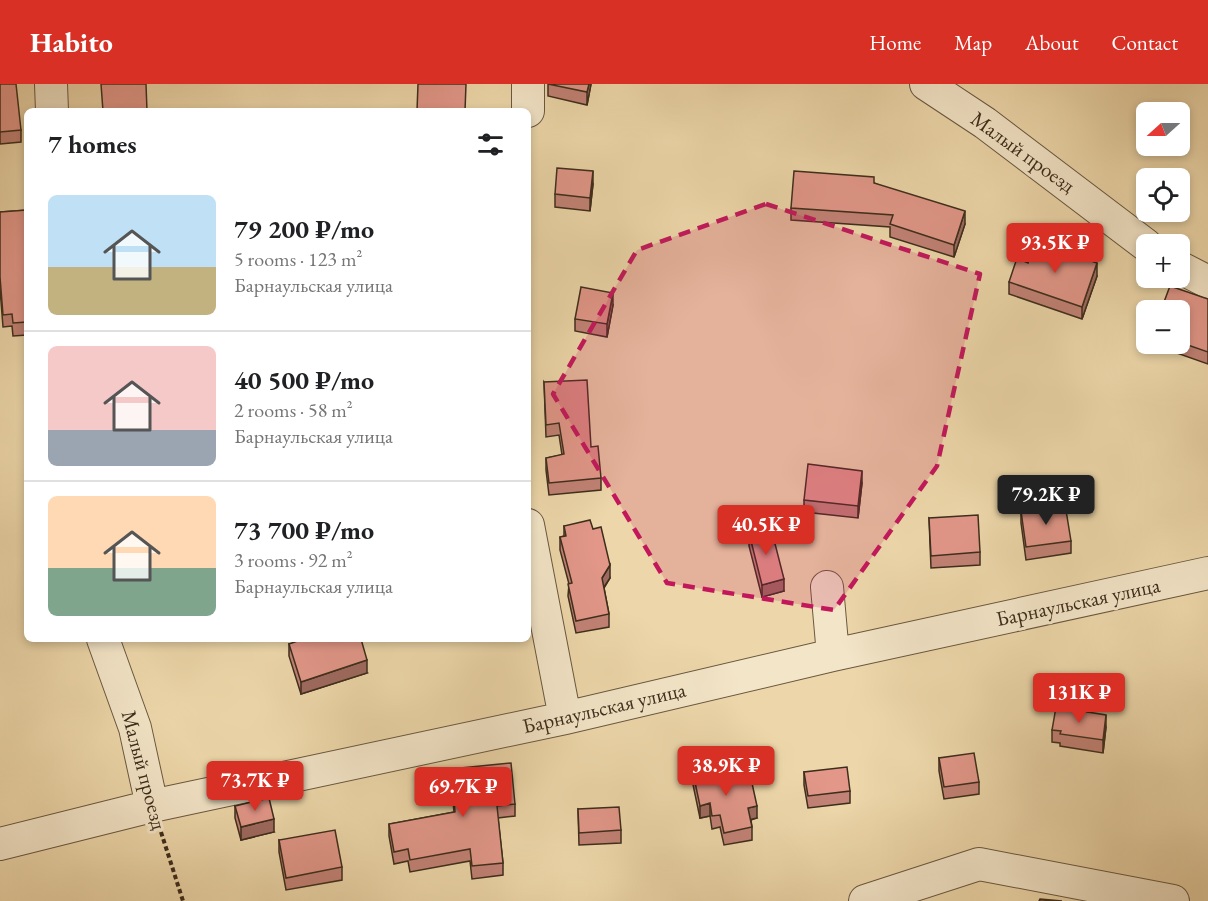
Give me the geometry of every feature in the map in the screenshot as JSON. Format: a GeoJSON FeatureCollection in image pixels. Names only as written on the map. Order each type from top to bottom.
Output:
{"type":"FeatureCollection","features":[{"type":"Feature","properties":{"kind":"street"},"geometry":{"type":"LineString","coordinates":[[51,84],[52,108]]}},
{"type":"Feature","properties":{"kind":"street"},"geometry":{"type":"LineString","coordinates":[[528,84],[528,108]]}},
{"type":"Feature","properties":{"kind":"street","name":"Малый проезд"},"geometry":{"type":"LineString","coordinates":[[926,84],[985,123],[1136,237]]}},
{"type":"Feature","properties":{"kind":"street"},"geometry":{"type":"LineString","coordinates":[[1190,273],[1208,282]]}},
{"type":"Feature","properties":{"kind":"street"},"geometry":{"type":"LineString","coordinates":[[531,541],[565,718]]}},
{"type":"Feature","properties":{"kind":"street","name":"Барнаульская улица"},"geometry":{"type":"LineString","coordinates":[[0,844],[152,806],[565,718],[833,655],[1208,573]]}},
{"type":"Feature","properties":{"kind":"street"},"geometry":{"type":"LineString","coordinates":[[827,586],[833,655]]}},
{"type":"Feature","properties":{"kind":"street","name":"Малый проезд"},"geometry":{"type":"LineString","coordinates":[[104,642],[135,728],[152,806]]}},
{"type":"Feature","properties":{"kind":"street"},"geometry":{"type":"LineString","coordinates":[[865,901],[979,864],[1173,901]]}},
{"type":"Feature","properties":{"kind":"path","name":"Малый проезд"},"geometry":{"type":"LineString","coordinates":[[152,806],[183,901]]}},
{"type":"Feature","properties":{"kind":"highlighted area"},"geometry":{"type":"Polygon","coordinates":[[[766,204],[980,274],[937,466],[834,610],[667,583],[553,394],[637,250],[766,204]]]}},
{"type":"Feature","properties":{"kind":"building"},"geometry":{"type":"Polygon","coordinates":[[[0,84],[16,84],[21,130],[0,132],[0,84]]]}},
{"type":"Feature","properties":{"kind":"building"},"geometry":{"type":"Polygon","coordinates":[[[101,84],[146,84],[147,108],[103,108],[101,84]]]}},
{"type":"Feature","properties":{"kind":"building"},"geometry":{"type":"Polygon","coordinates":[[[418,84],[466,84],[465,108],[417,108],[418,84]]]}},
{"type":"Feature","properties":{"kind":"building"},"geometry":{"type":"Polygon","coordinates":[[[548,84],[589,84],[587,92],[548,84]]]}},
{"type":"Feature","properties":{"kind":"building"},"geometry":{"type":"Polygon","coordinates":[[[557,168],[593,171],[590,198],[555,194],[557,168]]]}},
{"type":"Feature","properties":{"kind":"building"},"geometry":{"type":"Polygon","coordinates":[[[794,171],[874,177],[874,183],[965,211],[954,245],[890,224],[893,215],[791,208],[794,171]]]}},
{"type":"Feature","properties":{"kind":"building"},"geometry":{"type":"Polygon","coordinates":[[[24,210],[24,322],[13,323],[12,314],[3,315],[0,277],[0,212],[24,210]]]}},
{"type":"Feature","properties":{"kind":"building"},"geometry":{"type":"Polygon","coordinates":[[[1035,242],[1097,263],[1082,307],[1009,282],[1017,258],[1028,263],[1035,242]]]}},
{"type":"Feature","properties":{"kind":"building"},"geometry":{"type":"Polygon","coordinates":[[[581,287],[613,293],[607,324],[575,319],[581,287]]]}},
{"type":"Feature","properties":{"kind":"building"},"geometry":{"type":"Polygon","coordinates":[[[1169,288],[1176,288],[1208,299],[1208,352],[1190,346],[1190,300],[1165,300],[1169,288]]]}},
{"type":"Feature","properties":{"kind":"building"},"geometry":{"type":"Polygon","coordinates":[[[587,380],[591,447],[598,446],[601,478],[549,483],[546,458],[564,454],[559,423],[546,425],[544,382],[587,380]]]}},
{"type":"Feature","properties":{"kind":"building"},"geometry":{"type":"Polygon","coordinates":[[[808,464],[862,471],[858,506],[804,500],[808,464]]]}},
{"type":"Feature","properties":{"kind":"building"},"geometry":{"type":"Polygon","coordinates":[[[1065,504],[1071,541],[1026,547],[1021,511],[1065,504]]]}},
{"type":"Feature","properties":{"kind":"building"},"geometry":{"type":"Polygon","coordinates":[[[978,515],[980,552],[931,556],[929,518],[978,515]]]}},
{"type":"Feature","properties":{"kind":"building"},"geometry":{"type":"Polygon","coordinates":[[[590,520],[593,529],[601,527],[610,565],[602,578],[609,614],[576,621],[568,584],[572,583],[560,537],[566,536],[564,526],[590,520]]]}},
{"type":"Feature","properties":{"kind":"building"},"geometry":{"type":"Polygon","coordinates":[[[771,528],[784,579],[762,585],[749,533],[771,528]]]}},
{"type":"Feature","properties":{"kind":"building"},"geometry":{"type":"Polygon","coordinates":[[[295,642],[362,642],[367,660],[301,682],[289,644],[295,642]]]}},
{"type":"Feature","properties":{"kind":"building"},"geometry":{"type":"Polygon","coordinates":[[[1056,707],[1106,715],[1103,740],[1060,734],[1061,731],[1052,730],[1056,707]]]}},
{"type":"Feature","properties":{"kind":"building"},"geometry":{"type":"Polygon","coordinates":[[[974,753],[979,782],[944,787],[939,758],[974,753]]]}},
{"type":"Feature","properties":{"kind":"building"},"geometry":{"type":"Polygon","coordinates":[[[511,763],[515,804],[497,806],[503,863],[472,866],[470,849],[410,860],[408,849],[394,852],[389,824],[455,812],[451,769],[511,763]]]}},
{"type":"Feature","properties":{"kind":"building"},"geometry":{"type":"Polygon","coordinates":[[[718,763],[721,780],[750,774],[757,806],[748,808],[752,827],[724,833],[720,815],[712,816],[710,803],[700,806],[692,768],[718,763]]]}},
{"type":"Feature","properties":{"kind":"building"},"geometry":{"type":"Polygon","coordinates":[[[847,767],[850,791],[808,796],[804,772],[847,767]]]}},
{"type":"Feature","properties":{"kind":"building"},"geometry":{"type":"Polygon","coordinates":[[[269,798],[274,819],[241,827],[235,806],[269,798]]]}},
{"type":"Feature","properties":{"kind":"building"},"geometry":{"type":"Polygon","coordinates":[[[619,807],[621,830],[579,833],[578,809],[619,807]]]}},
{"type":"Feature","properties":{"kind":"building"},"geometry":{"type":"Polygon","coordinates":[[[335,830],[342,867],[286,878],[279,840],[335,830]]]}},
{"type":"Feature","properties":{"kind":"building"},"geometry":{"type":"Polygon","coordinates":[[[1040,899],[1062,901],[1039,901],[1040,899]]]}}]}
